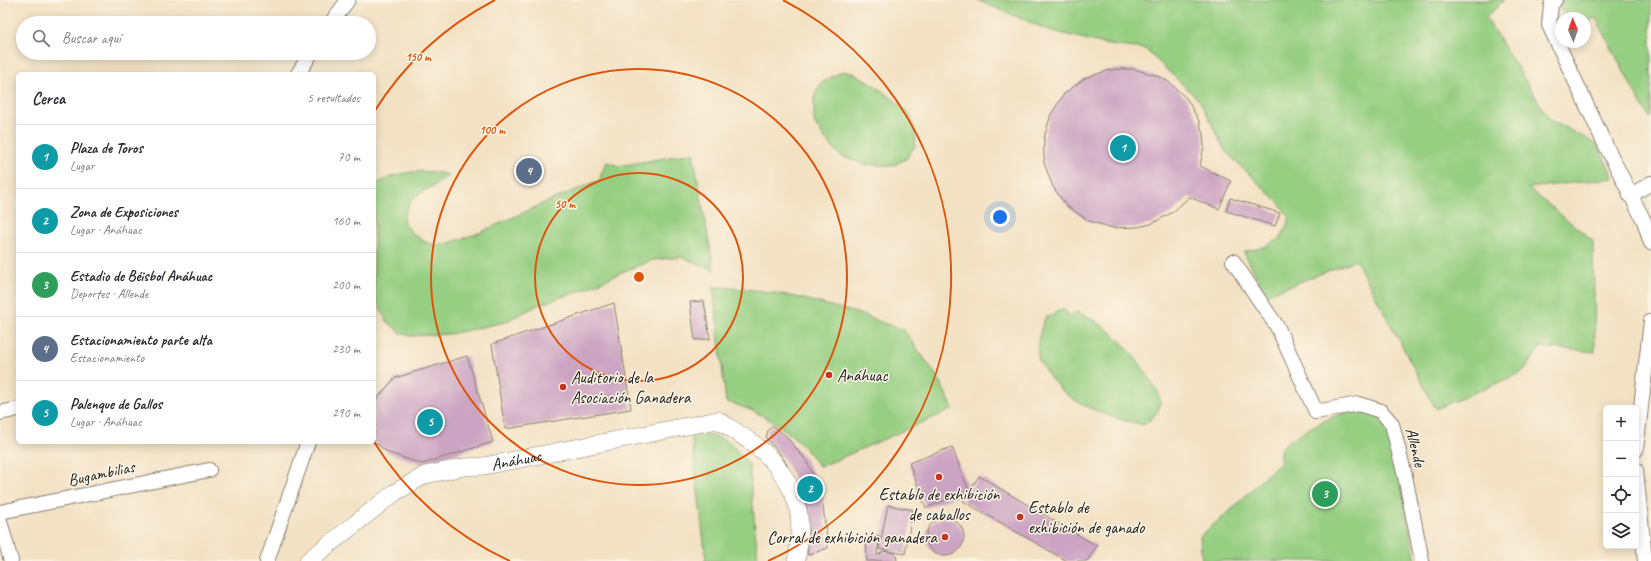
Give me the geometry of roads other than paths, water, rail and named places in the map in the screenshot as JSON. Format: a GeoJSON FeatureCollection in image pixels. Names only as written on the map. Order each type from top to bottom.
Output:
{"type":"FeatureCollection","features":[{"type":"Feature","properties":{"kind":"street"},"geometry":{"type":"LineString","coordinates":[[336,16],[348,0]]}},
{"type":"Feature","properties":{"kind":"street"},"geometry":{"type":"LineString","coordinates":[[1555,0],[1551,5],[1549,24],[1630,196],[1644,221],[1651,243]]}},
{"type":"Feature","properties":{"kind":"street"},"geometry":{"type":"LineString","coordinates":[[299,72],[307,60]]}},
{"type":"Feature","properties":{"kind":"street"},"geometry":{"type":"LineString","coordinates":[[1630,196],[1651,183]]}},
{"type":"Feature","properties":{"kind":"street","name":"Allende"},"geometry":{"type":"LineString","coordinates":[[1232,261],[1278,328],[1316,412],[1358,404],[1381,411],[1392,424],[1405,476],[1422,561]]}},
{"type":"Feature","properties":{"kind":"street"},"geometry":{"type":"LineString","coordinates":[[1637,441],[1651,321]]}},
{"type":"Feature","properties":{"kind":"street"},"geometry":{"type":"LineString","coordinates":[[0,413],[16,409]]}},
{"type":"Feature","properties":{"kind":"street","name":"Anáhuac"},"geometry":{"type":"LineString","coordinates":[[308,561],[394,493],[425,476],[464,467],[484,466],[718,420],[765,453],[785,477],[798,504],[800,542],[796,561]]}},
{"type":"Feature","properties":{"kind":"street"},"geometry":{"type":"LineString","coordinates":[[268,561],[307,444]]}},
{"type":"Feature","properties":{"kind":"street","name":"Bugambilias"},"geometry":{"type":"LineString","coordinates":[[0,512],[209,470]]}},
{"type":"Feature","properties":{"kind":"street"},"geometry":{"type":"LineString","coordinates":[[1637,477],[1645,561]]}},
{"type":"Feature","properties":{"kind":"street"},"geometry":{"type":"LineString","coordinates":[[0,521],[11,561]]}},
{"type":"Feature","properties":{"kind":"place","name":"Plaza de Toros"},"geometry":{"type":"Point","coordinates":[1123,148]}},
{"type":"Feature","properties":{"kind":"place","name":"Estacionamiento parte alta"},"geometry":{"type":"Point","coordinates":[529,171]}},
{"type":"Feature","properties":{"kind":"place","name":"Anáhuac"},"geometry":{"type":"Point","coordinates":[829,375]}},
{"type":"Feature","properties":{"kind":"place","name":"Auditorio de la Asociación Ganadera"},"geometry":{"type":"Point","coordinates":[563,387]}},
{"type":"Feature","properties":{"kind":"place","name":"Palenque de Gallos"},"geometry":{"type":"Point","coordinates":[430,422]}},
{"type":"Feature","properties":{"kind":"place","name":"Establo de exhibición de caballos"},"geometry":{"type":"Point","coordinates":[939,477]}},
{"type":"Feature","properties":{"kind":"place","name":"Zona de Exposiciones"},"geometry":{"type":"Point","coordinates":[810,489]}},
{"type":"Feature","properties":{"kind":"place","name":"Estadio de Béisbol Anáhuac"},"geometry":{"type":"Point","coordinates":[1325,494]}},
{"type":"Feature","properties":{"kind":"place","name":"Establo de exhibición de ganado"},"geometry":{"type":"Point","coordinates":[1020,517]}},
{"type":"Feature","properties":{"kind":"place","name":"Corral de exhibición ganadera"},"geometry":{"type":"Point","coordinates":[945,537]}}]}
